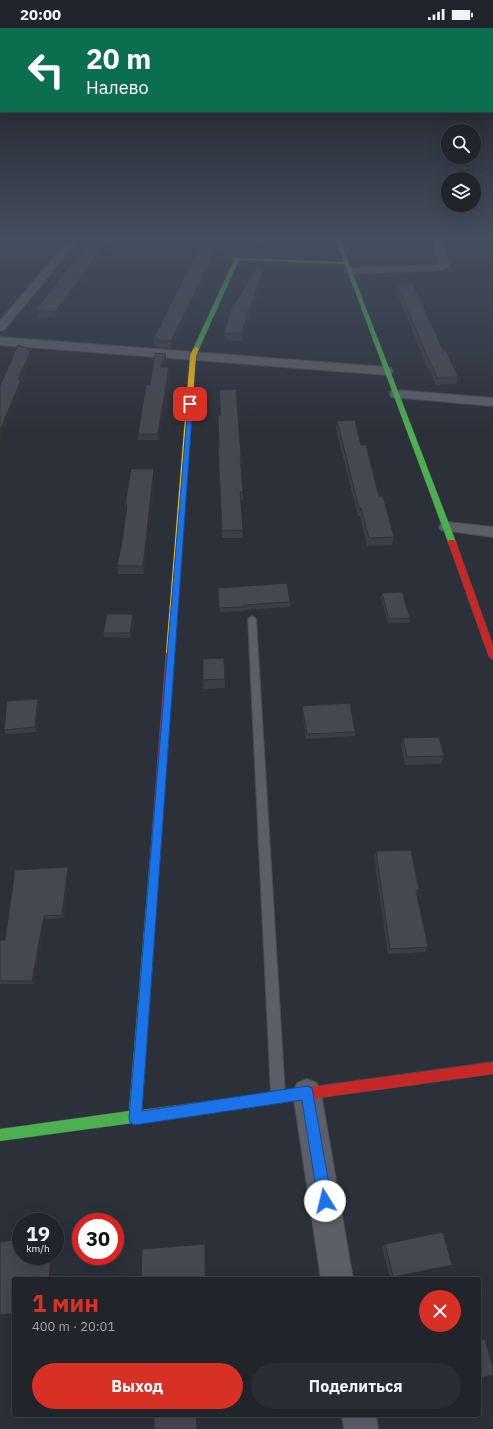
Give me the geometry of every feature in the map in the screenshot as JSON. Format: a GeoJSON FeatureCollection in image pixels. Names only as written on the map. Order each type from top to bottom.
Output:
{"type":"FeatureCollection","features":[{"type":"Feature","properties":{"kind":"street"},"geometry":{"type":"LineString","coordinates":[[0,328],[21,302]]}},
{"type":"Feature","properties":{"kind":"street"},"geometry":{"type":"LineString","coordinates":[[135,1118],[194,356],[218,302]]}},
{"type":"Feature","properties":{"kind":"street"},"geometry":{"type":"LineString","coordinates":[[361,302],[447,527],[493,657]]}},
{"type":"Feature","properties":{"kind":"street"},"geometry":{"type":"LineString","coordinates":[[0,341],[387,371]]}},
{"type":"Feature","properties":{"kind":"street"},"geometry":{"type":"LineString","coordinates":[[396,394],[493,402]]}},
{"type":"Feature","properties":{"kind":"street"},"geometry":{"type":"LineString","coordinates":[[447,527],[493,532]]}},
{"type":"Feature","properties":{"kind":"street"},"geometry":{"type":"LineString","coordinates":[[0,1135],[135,1118],[493,1068]]}},
{"type":"Feature","properties":{"kind":"street"},"geometry":{"type":"LineString","coordinates":[[307,1093],[337,1277]]}},
{"type":"Feature","properties":{"kind":"street"},"geometry":{"type":"LineString","coordinates":[[359,1417],[361,1429]]}},
{"type":"Feature","properties":{"kind":"lane"},"geometry":{"type":"LineString","coordinates":[[252,619],[278,1097]]}},
{"type":"Feature","properties":{"kind":"building"},"geometry":{"type":"Polygon","coordinates":[[[42,302],[62,302],[55,312],[36,310],[42,302]]]}},
{"type":"Feature","properties":{"kind":"building"},"geometry":{"type":"Polygon","coordinates":[[[172,302],[190,302],[171,341],[157,340],[158,339],[154,338],[172,302]]]}},
{"type":"Feature","properties":{"kind":"building"},"geometry":{"type":"Polygon","coordinates":[[[236,302],[252,302],[242,334],[224,333],[231,310],[236,302]]]}},
{"type":"Feature","properties":{"kind":"building"},"geometry":{"type":"Polygon","coordinates":[[[405,302],[421,302],[443,350],[446,350],[458,377],[437,378],[405,302]]]}},
{"type":"Feature","properties":{"kind":"building"},"geometry":{"type":"Polygon","coordinates":[[[18,345],[31,350],[18,380],[21,380],[0,430],[0,386],[18,345]]]}},
{"type":"Feature","properties":{"kind":"building"},"geometry":{"type":"Polygon","coordinates":[[[155,353],[166,354],[160,367],[169,367],[158,434],[138,434],[146,385],[150,385],[155,353]]]}},
{"type":"Feature","properties":{"kind":"building"},"geometry":{"type":"Polygon","coordinates":[[[236,389],[243,492],[240,492],[243,530],[222,531],[218,447],[218,415],[221,415],[219,390],[236,389]]]}},
{"type":"Feature","properties":{"kind":"building"},"geometry":{"type":"Polygon","coordinates":[[[355,420],[361,445],[366,445],[379,496],[383,496],[394,537],[369,538],[361,508],[359,508],[337,421],[355,420]]]}},
{"type":"Feature","properties":{"kind":"building"},"geometry":{"type":"Polygon","coordinates":[[[131,469],[154,469],[143,566],[117,566],[122,542],[127,505],[125,505],[131,469]]]}},
{"type":"Feature","properties":{"kind":"building"},"geometry":{"type":"Polygon","coordinates":[[[287,583],[290,602],[219,608],[218,588],[287,583]]]}},
{"type":"Feature","properties":{"kind":"building"},"geometry":{"type":"Polygon","coordinates":[[[402,592],[410,618],[389,619],[382,593],[402,592]]]}},
{"type":"Feature","properties":{"kind":"building"},"geometry":{"type":"Polygon","coordinates":[[[107,614],[133,614],[130,633],[103,633],[107,614]]]}},
{"type":"Feature","properties":{"kind":"building"},"geometry":{"type":"Polygon","coordinates":[[[224,658],[225,679],[203,680],[203,659],[224,658]]]}},
{"type":"Feature","properties":{"kind":"building"},"geometry":{"type":"Polygon","coordinates":[[[38,699],[35,727],[4,730],[7,701],[38,699]]]}},
{"type":"Feature","properties":{"kind":"building"},"geometry":{"type":"Polygon","coordinates":[[[350,703],[355,732],[307,734],[302,706],[350,703]]]}},
{"type":"Feature","properties":{"kind":"building"},"geometry":{"type":"Polygon","coordinates":[[[439,737],[444,756],[407,757],[403,738],[439,737]]]}},
{"type":"Feature","properties":{"kind":"building"},"geometry":{"type":"Polygon","coordinates":[[[411,850],[419,890],[416,890],[428,947],[390,949],[376,851],[411,850]]]}},
{"type":"Feature","properties":{"kind":"building"},"geometry":{"type":"Polygon","coordinates":[[[68,867],[62,915],[44,916],[32,981],[0,981],[0,940],[5,940],[15,870],[68,867]]]}},
{"type":"Feature","properties":{"kind":"building"},"geometry":{"type":"Polygon","coordinates":[[[443,1232],[452,1265],[393,1277],[385,1244],[443,1232]]]}},
{"type":"Feature","properties":{"kind":"building"},"geometry":{"type":"Polygon","coordinates":[[[12,1240],[12,1265],[50,1265],[49,1277],[12,1277],[12,1313],[0,1315],[0,1242],[12,1240]]]}},
{"type":"Feature","properties":{"kind":"building"},"geometry":{"type":"Polygon","coordinates":[[[205,1244],[205,1277],[141,1277],[142,1249],[205,1244]]]}},
{"type":"Feature","properties":{"kind":"building"},"geometry":{"type":"Polygon","coordinates":[[[485,1339],[493,1368],[493,1375],[481,1378],[481,1340],[485,1339]]]}},
{"type":"Feature","properties":{"kind":"building"},"geometry":{"type":"Polygon","coordinates":[[[154,1417],[196,1417],[197,1429],[154,1429],[154,1417]]]}},
{"type":"Feature","properties":{"kind":"traffic: fast"},"geometry":{"type":"LineString","coordinates":[[196,349],[217,302]]}},
{"type":"Feature","properties":{"kind":"traffic: fast"},"geometry":{"type":"LineString","coordinates":[[361,302],[452,542]]}},
{"type":"Feature","properties":{"kind":"traffic: fast"},"geometry":{"type":"LineString","coordinates":[[135,1118],[155,858]]}},
{"type":"Feature","properties":{"kind":"traffic: fast"},"geometry":{"type":"LineString","coordinates":[[0,1135],[267,1099]]}},
{"type":"Feature","properties":{"kind":"traffic: slow"},"geometry":{"type":"LineString","coordinates":[[170,653],[193,356],[196,349]]}},
{"type":"Feature","properties":{"kind":"traffic: jam"},"geometry":{"type":"LineString","coordinates":[[452,542],[493,657]]}},
{"type":"Feature","properties":{"kind":"traffic: jam"},"geometry":{"type":"LineString","coordinates":[[155,858],[170,653]]}},
{"type":"Feature","properties":{"kind":"traffic: jam"},"geometry":{"type":"LineString","coordinates":[[267,1099],[493,1068]]}},
{"type":"Feature","properties":{"kind":"route"},"geometry":{"type":"LineString","coordinates":[[190,404],[135,1118],[307,1093],[325,1201]]}}]}
